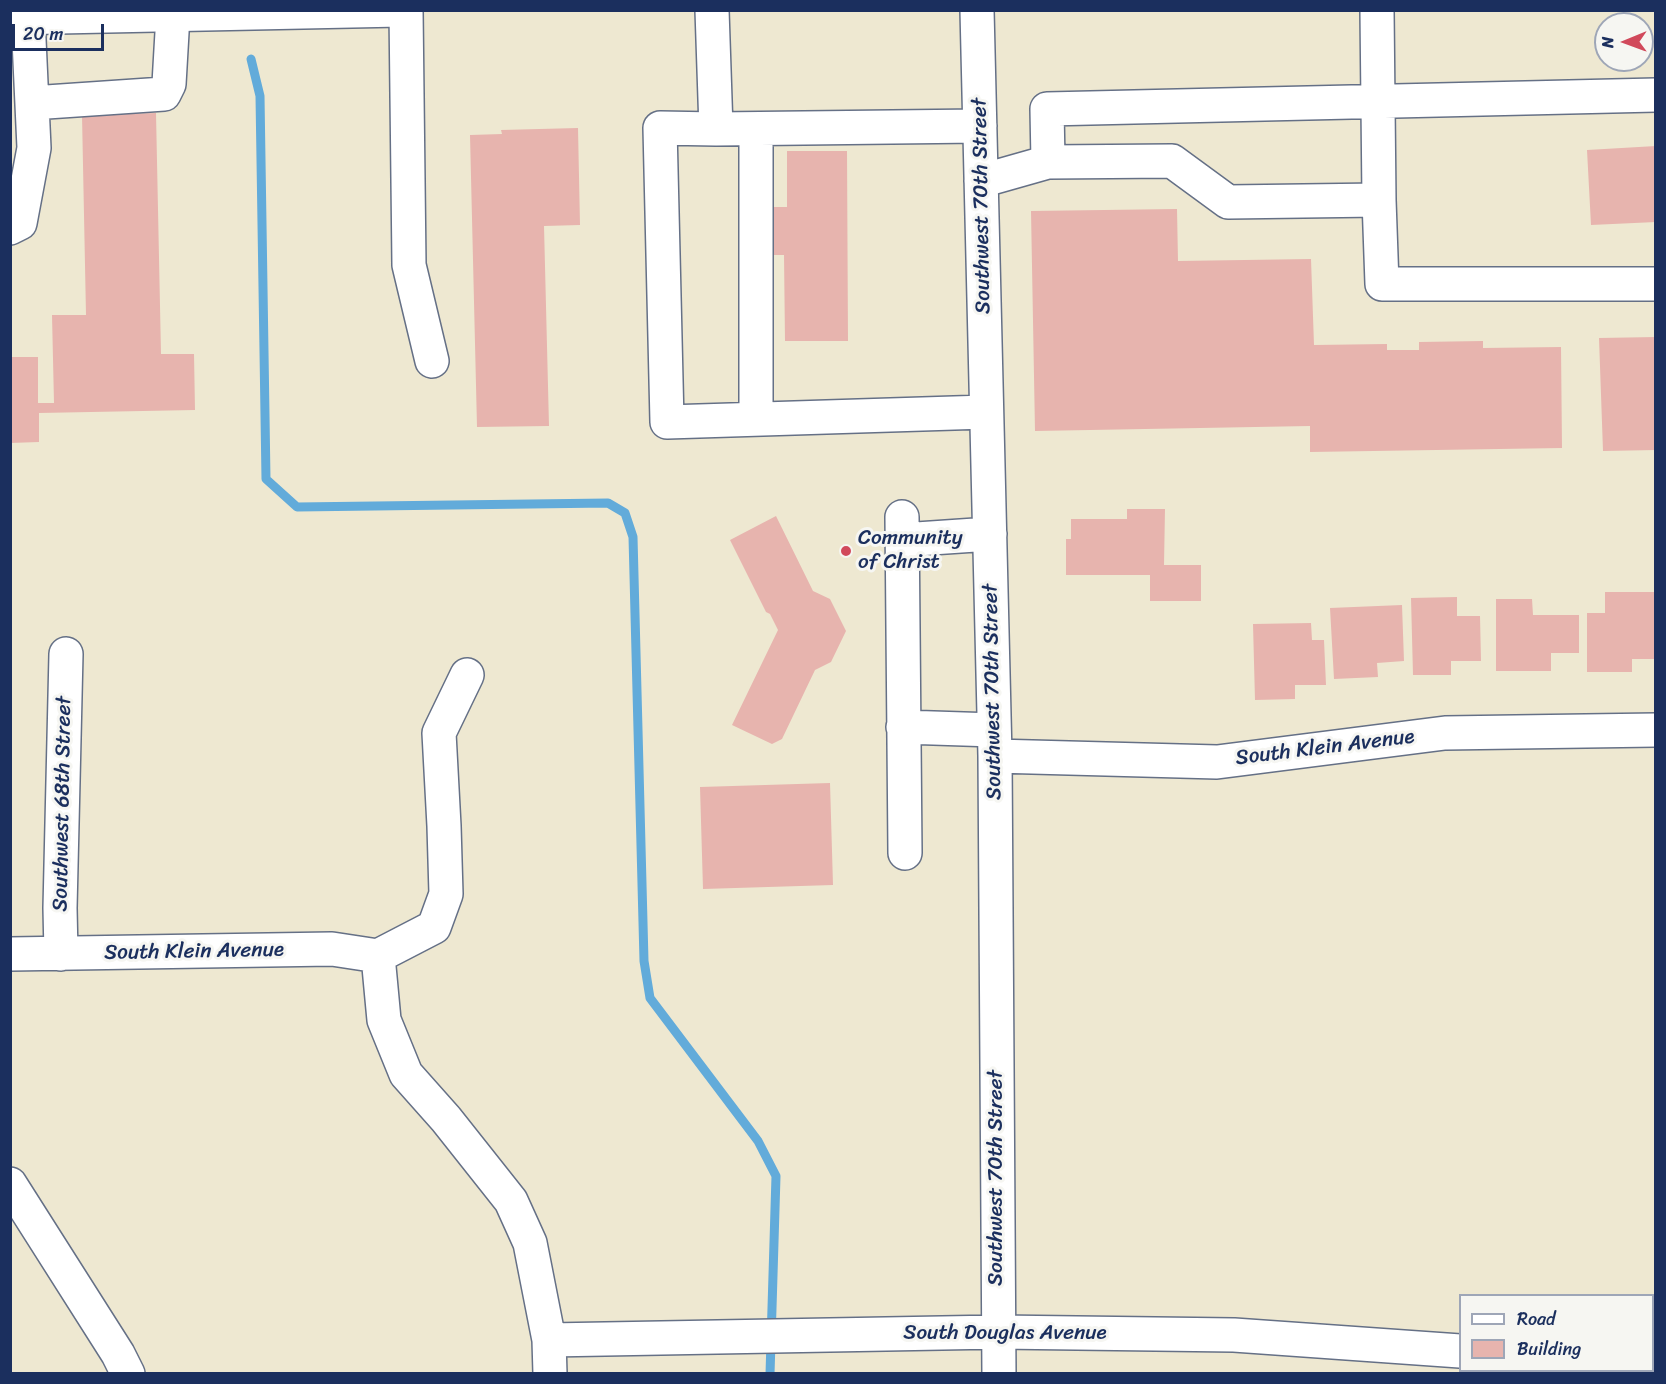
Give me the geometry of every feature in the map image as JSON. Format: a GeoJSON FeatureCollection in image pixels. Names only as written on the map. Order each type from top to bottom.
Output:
{"type":"FeatureCollection","features":[{"type":"Feature","properties":{"kind":"street"},"geometry":{"type":"LineString","coordinates":[[10,228],[20,223],[34,148],[32,103],[19,18],[401,10]]}},
{"type":"Feature","properties":{"kind":"street"},"geometry":{"type":"LineString","coordinates":[[406,10],[409,265],[432,361]]}},
{"type":"Feature","properties":{"kind":"street"},"geometry":{"type":"LineString","coordinates":[[712,10],[716,129]]}},
{"type":"Feature","properties":{"kind":"street","name":"Southwest 70th Street"},"geometry":{"type":"LineString","coordinates":[[977,10],[994,743],[999,1374]]}},
{"type":"Feature","properties":{"kind":"street"},"geometry":{"type":"LineString","coordinates":[[1377,10],[1382,284],[1656,284]]}},
{"type":"Feature","properties":{"kind":"street"},"geometry":{"type":"LineString","coordinates":[[32,103],[164,94],[169,84],[173,15]]}},
{"type":"Feature","properties":{"kind":"street"},"geometry":{"type":"LineString","coordinates":[[1048,162],[1047,109],[1656,95]]}},
{"type":"Feature","properties":{"kind":"street"},"geometry":{"type":"LineString","coordinates":[[980,126],[660,128],[667,422],[987,412]]}},
{"type":"Feature","properties":{"kind":"street"},"geometry":{"type":"LineString","coordinates":[[756,129],[756,419]]}},
{"type":"Feature","properties":{"kind":"street"},"geometry":{"type":"LineString","coordinates":[[981,181],[1048,162],[1172,161],[1228,202],[1379,200]]}},
{"type":"Feature","properties":{"kind":"street"},"geometry":{"type":"LineString","coordinates":[[904,853],[902,529],[990,534]]}},
{"type":"Feature","properties":{"kind":"street","name":"Southwest 68th Street"},"geometry":{"type":"LineString","coordinates":[[61,954],[66,654]]}},
{"type":"Feature","properties":{"kind":"street"},"geometry":{"type":"LineString","coordinates":[[467,675],[439,733],[446,894],[434,927],[378,956],[384,1020],[406,1074],[446,1119],[511,1201],[530,1243],[549,1340],[550,1374]]}},
{"type":"Feature","properties":{"kind":"street","name":"South Klein Avenue"},"geometry":{"type":"LineString","coordinates":[[903,726],[994,743],[1217,762],[1445,733],[1656,730]]}},
{"type":"Feature","properties":{"kind":"street","name":"South Klein Avenue"},"geometry":{"type":"LineString","coordinates":[[10,954],[332,949],[378,956]]}},
{"type":"Feature","properties":{"kind":"street"},"geometry":{"type":"LineString","coordinates":[[10,1184],[118,1354],[128,1374]]}},
{"type":"Feature","properties":{"kind":"street","name":"South Douglas Avenue"},"geometry":{"type":"LineString","coordinates":[[549,1340],[999,1332],[1234,1335],[1459,1351]]}},
{"type":"Feature","properties":{"kind":"building"},"geometry":{"type":"Polygon","coordinates":[[[156,113],[161,354],[194,354],[195,410],[39,413],[39,442],[10,443],[10,357],[38,357],[38,403],[54,403],[52,315],[86,315],[82,115],[156,113]]]}},
{"type":"Feature","properties":{"kind":"building"},"geometry":{"type":"Polygon","coordinates":[[[578,128],[580,225],[544,226],[549,426],[477,427],[470,135],[502,134],[501,130],[578,128]]]}},
{"type":"Feature","properties":{"kind":"building"},"geometry":{"type":"Polygon","coordinates":[[[1656,146],[1656,222],[1591,225],[1587,150],[1656,146]]]}},
{"type":"Feature","properties":{"kind":"building"},"geometry":{"type":"Polygon","coordinates":[[[787,151],[847,151],[848,341],[785,341],[784,255],[773,255],[772,207],[787,207],[787,151]]]}},
{"type":"Feature","properties":{"kind":"building"},"geometry":{"type":"Polygon","coordinates":[[[1177,209],[1178,261],[1311,259],[1314,345],[1387,344],[1387,350],[1419,350],[1419,342],[1483,341],[1483,348],[1561,347],[1562,448],[1310,452],[1310,426],[1035,431],[1031,211],[1177,209]]]}},
{"type":"Feature","properties":{"kind":"building"},"geometry":{"type":"Polygon","coordinates":[[[1656,337],[1656,450],[1603,451],[1599,338],[1656,337]]]}},
{"type":"Feature","properties":{"kind":"building"},"geometry":{"type":"Polygon","coordinates":[[[1127,509],[1165,509],[1164,565],[1201,565],[1201,601],[1150,601],[1150,575],[1066,575],[1066,539],[1071,539],[1071,519],[1127,519],[1127,509]]]}},
{"type":"Feature","properties":{"kind":"building"},"geometry":{"type":"Polygon","coordinates":[[[776,516],[813,591],[830,599],[846,631],[831,662],[815,670],[782,739],[772,744],[732,725],[778,630],[770,614],[766,612],[730,540],[776,516]]]}},
{"type":"Feature","properties":{"kind":"building"},"geometry":{"type":"Polygon","coordinates":[[[1605,592],[1656,592],[1656,659],[1632,659],[1632,672],[1587,672],[1587,613],[1605,613],[1605,592]]]}},
{"type":"Feature","properties":{"kind":"building"},"geometry":{"type":"Polygon","coordinates":[[[1457,597],[1457,616],[1480,616],[1481,661],[1451,661],[1451,675],[1413,675],[1411,598],[1457,597]]]}},
{"type":"Feature","properties":{"kind":"building"},"geometry":{"type":"Polygon","coordinates":[[[1496,599],[1532,599],[1533,615],[1579,615],[1579,653],[1551,653],[1551,671],[1496,671],[1496,599]]]}},
{"type":"Feature","properties":{"kind":"building"},"geometry":{"type":"Polygon","coordinates":[[[1402,605],[1404,661],[1377,663],[1378,677],[1334,679],[1330,608],[1402,605]]]}},
{"type":"Feature","properties":{"kind":"building"},"geometry":{"type":"Polygon","coordinates":[[[1311,623],[1312,640],[1324,640],[1326,685],[1295,685],[1295,699],[1255,700],[1253,624],[1311,623]]]}},
{"type":"Feature","properties":{"kind":"building"},"geometry":{"type":"Polygon","coordinates":[[[830,783],[833,885],[703,889],[700,787],[830,783]]]}},
{"type":"Feature","properties":{"kind":"waterway"},"geometry":{"type":"LineString","coordinates":[[251,59],[260,96],[266,479],[297,507],[608,503],[625,513],[633,537],[644,961],[650,998],[758,1141],[776,1176],[770,1374]]}},
{"type":"Feature","properties":{"kind":"place","name":"Community of Christ"},"geometry":{"type":"Point","coordinates":[846,551]}}]}
